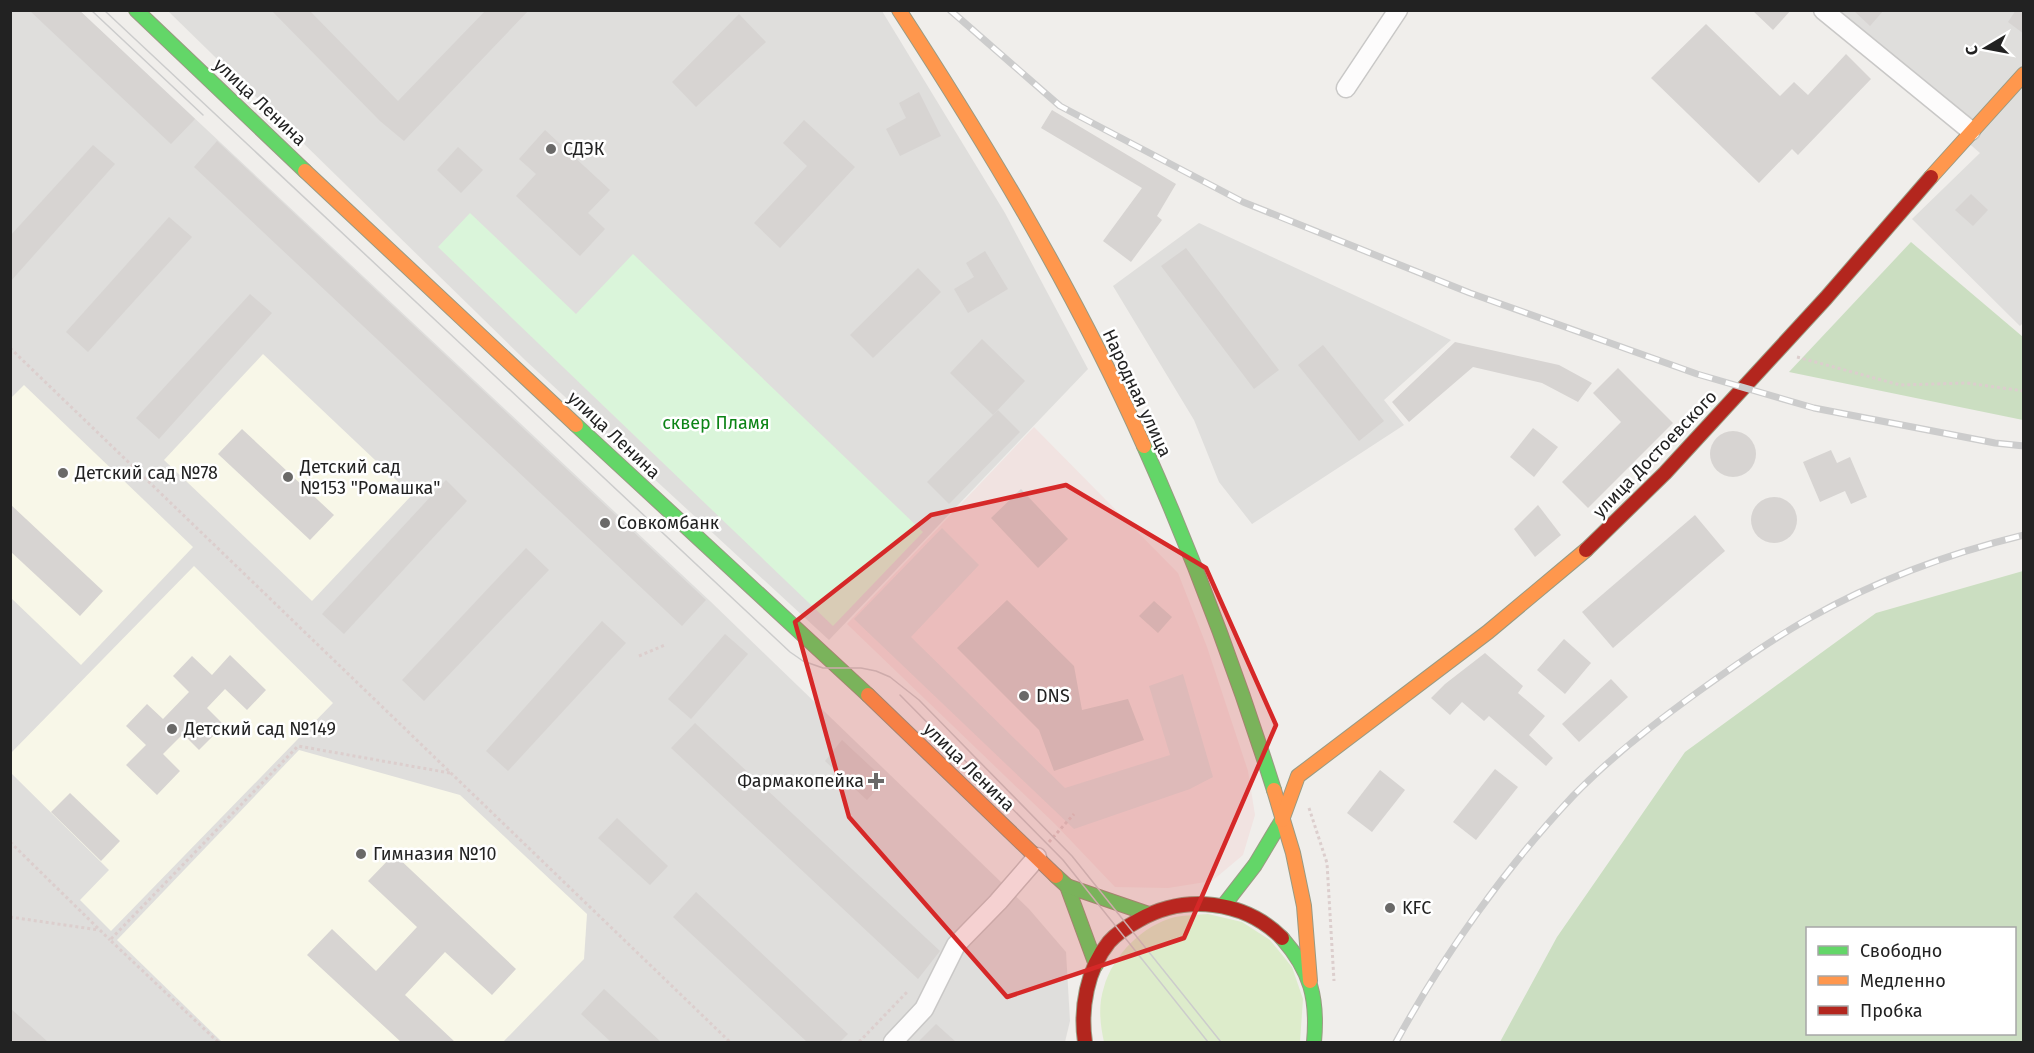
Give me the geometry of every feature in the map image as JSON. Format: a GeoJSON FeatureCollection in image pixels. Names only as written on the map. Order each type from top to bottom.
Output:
{"type":"FeatureCollection","features":[{"type":"Feature","properties":{"kind":"main road","name":"улица Ленина"},"geometry":{"type":"LineString","coordinates":[[136,10],[462,320],[841,669],[1067,886]]}},
{"type":"Feature","properties":{"kind":"main road","name":"Народная улица"},"geometry":{"type":"LineString","coordinates":[[899,10],[941,73],[1026,217],[1104,360],[1182,532],[1224,640],[1270,777],[1294,861],[1304,908],[1310,981]]}},
{"type":"Feature","properties":{"kind":"main road","name":"улица Достоевского"},"geometry":{"type":"LineString","coordinates":[[1224,905],[1255,866],[1282,820],[1298,776],[1488,632],[1583,553],[1665,473],[1772,357],[1971,130],[2024,74]]}},
{"type":"Feature","properties":{"kind":"main road"},"geometry":{"type":"LineString","coordinates":[[1067,886],[1149,914]]}},
{"type":"Feature","properties":{"kind":"main road"},"geometry":{"type":"LineString","coordinates":[[1067,886],[1096,965]]}},
{"type":"Feature","properties":{"kind":"main road"},"geometry":{"type":"LineString","coordinates":[[1083,1040],[1083,1011],[1087,987],[1110,940],[1149,914],[1186,904],[1224,905],[1261,920],[1290,946],[1310,981],[1316,1011],[1314,1042]]}},
{"type":"Feature","properties":{"kind":"street"},"geometry":{"type":"LineString","coordinates":[[1346,88],[1398,10]]}},
{"type":"Feature","properties":{"kind":"street"},"geometry":{"type":"LineString","coordinates":[[1823,10],[1971,130]]}},
{"type":"Feature","properties":{"kind":"street"},"geometry":{"type":"LineString","coordinates":[[893,1042],[924,1009],[956,945],[1037,857]]}},
{"type":"Feature","properties":{"kind":"path"},"geometry":{"type":"LineString","coordinates":[[10,348],[730,1042]]}},
{"type":"Feature","properties":{"kind":"path"},"geometry":{"type":"LineString","coordinates":[[1772,357],[1786,354],[1900,386],[1967,383],[2024,391]]}},
{"type":"Feature","properties":{"kind":"path"},"geometry":{"type":"LineString","coordinates":[[639,656],[665,645]]}},
{"type":"Feature","properties":{"kind":"path"},"geometry":{"type":"LineString","coordinates":[[110,940],[298,746],[452,774]]}},
{"type":"Feature","properties":{"kind":"path"},"geometry":{"type":"LineString","coordinates":[[1037,857],[1074,814]]}},
{"type":"Feature","properties":{"kind":"path"},"geometry":{"type":"LineString","coordinates":[[10,842],[218,1042]]}},
{"type":"Feature","properties":{"kind":"path"},"geometry":{"type":"LineString","coordinates":[[10,917],[101,931]]}},
{"type":"Feature","properties":{"kind":"path"},"geometry":{"type":"LineString","coordinates":[[859,1042],[907,992]]}},
{"type":"Feature","properties":{"kind":"highlighted area"},"geometry":{"type":"Polygon","coordinates":[[[1066,485],[1206,568],[1276,725],[1184,938],[1007,997],[849,817],[795,622],[931,515],[1066,485]]]}},
{"type":"Feature","properties":{"kind":"shaded area"},"geometry":{"type":"Polygon","coordinates":[[[10,11],[80,11],[710,601],[1029,909],[1066,952],[1070,1021],[1065,1042],[11,1042],[10,11]]]}},
{"type":"Feature","properties":{"kind":"shaded area"},"geometry":{"type":"Polygon","coordinates":[[[168,11],[882,11],[1005,213],[1088,369],[829,640],[525,360],[168,11]]]}},
{"type":"Feature","properties":{"kind":"shaded area"},"geometry":{"type":"Polygon","coordinates":[[[1817,11],[2023,11],[2024,322],[2020,326],[1912,219],[1980,153],[1817,11]]]}},
{"type":"Feature","properties":{"kind":"shaded area"},"geometry":{"type":"Polygon","coordinates":[[[1199,223],[1451,340],[1384,400],[1404,425],[1252,524],[1219,482],[1194,420],[1113,286],[1199,223]]]}},
{"type":"Feature","properties":{"kind":"shaded area","name":"Детский сад №153 \"Ромашка\""},"geometry":{"type":"Polygon","coordinates":[[[263,354],[412,495],[312,601],[164,460],[263,354]]]}},
{"type":"Feature","properties":{"kind":"shaded area","name":"Детский сад №78"},"geometry":{"type":"Polygon","coordinates":[[[24,385],[193,547],[81,665],[11,598],[10,399],[24,385]]]}},
{"type":"Feature","properties":{"kind":"shaded area"},"geometry":{"type":"Polygon","coordinates":[[[1034,427],[1178,573],[1207,647],[1248,771],[1255,815],[1243,855],[1212,881],[1168,888],[1115,887],[1055,824],[847,624],[1034,427]]]}},
{"type":"Feature","properties":{"kind":"shaded area"},"geometry":{"type":"Polygon","coordinates":[[[942,528],[979,565],[911,637],[1065,788],[1170,755],[1149,686],[1183,674],[1213,777],[1190,789],[1074,829],[854,619],[942,528]]]}},
{"type":"Feature","properties":{"kind":"shaded area","name":"Детский сад №149"},"geometry":{"type":"Polygon","coordinates":[[[194,566],[333,703],[111,931],[80,900],[109,870],[11,773],[10,754],[194,566]]]}},
{"type":"Feature","properties":{"kind":"shaded area","name":"Гимназия №10"},"geometry":{"type":"Polygon","coordinates":[[[299,750],[460,795],[587,914],[584,959],[503,1042],[222,1042],[117,940],[299,750]]]}},
{"type":"Feature","properties":{"kind":"green space","name":"сквер Пламя"},"geometry":{"type":"Polygon","coordinates":[[[470,213],[576,314],[633,254],[923,532],[833,626],[438,247],[470,213]]]}},
{"type":"Feature","properties":{"kind":"green space"},"geometry":{"type":"Polygon","coordinates":[[[1911,242],[2023,337],[2023,420],[1789,372],[1911,242]]]}},
{"type":"Feature","properties":{"kind":"green space"},"geometry":{"type":"Polygon","coordinates":[[[2023,571],[2023,1042],[1500,1042],[1557,937],[1685,752],[1876,613],[2023,571]]]}},
{"type":"Feature","properties":{"kind":"green space"},"geometry":{"type":"Polygon","coordinates":[[[1208,914],[1242,922],[1270,940],[1292,967],[1303,999],[1300,1042],[1104,1042],[1100,1014],[1102,994],[1108,975],[1122,953],[1141,934],[1163,921],[1179,916],[1208,914]]]}},
{"type":"Feature","properties":{"kind":"building"},"geometry":{"type":"Polygon","coordinates":[[[29,10],[79,10],[195,119],[171,144],[29,10]]]}},
{"type":"Feature","properties":{"kind":"building"},"geometry":{"type":"Polygon","coordinates":[[[271,10],[309,10],[398,101],[486,10],[529,10],[404,141],[380,121],[271,10]]]}},
{"type":"Feature","properties":{"kind":"building"},"geometry":{"type":"Polygon","coordinates":[[[1752,10],[1791,10],[1773,30],[1752,10]]]}},
{"type":"Feature","properties":{"kind":"building"},"geometry":{"type":"Polygon","coordinates":[[[1853,10],[1884,10],[1870,26],[1853,10]]]}},
{"type":"Feature","properties":{"kind":"building"},"geometry":{"type":"Polygon","coordinates":[[[2016,10],[2024,10],[2024,34],[2008,22],[2016,10]]]}},
{"type":"Feature","properties":{"kind":"building"},"geometry":{"type":"Polygon","coordinates":[[[739,14],[766,42],[696,107],[672,82],[739,14]]]}},
{"type":"Feature","properties":{"kind":"building"},"geometry":{"type":"Polygon","coordinates":[[[1706,24],[1780,96],[1794,82],[1808,95],[1846,54],[1871,79],[1798,155],[1792,149],[1759,183],[1651,78],[1706,24]]]}},
{"type":"Feature","properties":{"kind":"building"},"geometry":{"type":"Polygon","coordinates":[[[919,92],[941,136],[900,156],[886,129],[906,118],[899,103],[919,92]]]}},
{"type":"Feature","properties":{"kind":"building"},"geometry":{"type":"Polygon","coordinates":[[[1052,110],[1176,184],[1157,216],[1162,220],[1131,262],[1103,241],[1142,188],[1041,128],[1052,110]]]}},
{"type":"Feature","properties":{"kind":"building"},"geometry":{"type":"Polygon","coordinates":[[[804,120],[855,167],[780,248],[754,223],[807,166],[783,143],[804,120]]]}},
{"type":"Feature","properties":{"kind":"building"},"geometry":{"type":"Polygon","coordinates":[[[545,130],[610,190],[588,213],[605,229],[580,256],[516,196],[536,174],[519,159],[545,130]]]}},
{"type":"Feature","properties":{"kind":"building"},"geometry":{"type":"Polygon","coordinates":[[[217,141],[706,600],[682,626],[194,167],[217,141]]]}},
{"type":"Feature","properties":{"kind":"building"},"geometry":{"type":"Polygon","coordinates":[[[93,145],[115,164],[10,282],[10,236],[93,145]]]}},
{"type":"Feature","properties":{"kind":"building"},"geometry":{"type":"Polygon","coordinates":[[[458,147],[483,170],[461,193],[437,170],[458,147]]]}},
{"type":"Feature","properties":{"kind":"building"},"geometry":{"type":"Polygon","coordinates":[[[1971,194],[1988,210],[1973,226],[1955,210],[1971,194]]]}},
{"type":"Feature","properties":{"kind":"building"},"geometry":{"type":"Polygon","coordinates":[[[169,217],[192,237],[88,352],[66,332],[169,217]]]}},
{"type":"Feature","properties":{"kind":"building"},"geometry":{"type":"Polygon","coordinates":[[[1186,248],[1279,370],[1254,389],[1161,266],[1186,248]]]}},
{"type":"Feature","properties":{"kind":"building"},"geometry":{"type":"Polygon","coordinates":[[[985,251],[1008,289],[968,313],[954,289],[974,277],[966,263],[985,251]]]}},
{"type":"Feature","properties":{"kind":"building"},"geometry":{"type":"Polygon","coordinates":[[[918,268],[941,292],[873,358],[850,335],[918,268]]]}},
{"type":"Feature","properties":{"kind":"building"},"geometry":{"type":"Polygon","coordinates":[[[250,294],[272,313],[159,439],[136,418],[250,294]]]}},
{"type":"Feature","properties":{"kind":"building"},"geometry":{"type":"Polygon","coordinates":[[[982,339],[1025,381],[993,415],[950,373],[982,339]]]}},
{"type":"Feature","properties":{"kind":"building"},"geometry":{"type":"Polygon","coordinates":[[[1455,342],[1559,365],[1592,383],[1578,402],[1542,383],[1473,367],[1409,422],[1392,402],[1455,342]]]}},
{"type":"Feature","properties":{"kind":"building"},"geometry":{"type":"Polygon","coordinates":[[[1323,345],[1384,421],[1359,441],[1298,365],[1323,345]]]}},
{"type":"Feature","properties":{"kind":"building"},"geometry":{"type":"Polygon","coordinates":[[[1618,368],[1673,423],[1588,508],[1562,482],[1621,422],[1593,393],[1618,368]]]}},
{"type":"Feature","properties":{"kind":"building"},"geometry":{"type":"Polygon","coordinates":[[[998,410],[1020,432],[949,504],[927,482],[998,410]]]}},
{"type":"Feature","properties":{"kind":"building"},"geometry":{"type":"Polygon","coordinates":[[[1533,428],[1558,447],[1534,477],[1510,457],[1533,428]]]}},
{"type":"Feature","properties":{"kind":"building"},"geometry":{"type":"Polygon","coordinates":[[[242,429],[334,515],[310,540],[218,454],[242,429]]]}},
{"type":"Feature","properties":{"kind":"building"},"geometry":{"type":"Polygon","coordinates":[[[1733,431],[1749,438],[1756,454],[1749,470],[1733,477],[1717,470],[1710,454],[1717,438],[1733,431]]]}},
{"type":"Feature","properties":{"kind":"building"},"geometry":{"type":"Polygon","coordinates":[[[1831,450],[1837,463],[1850,457],[1867,497],[1851,504],[1845,491],[1820,502],[1803,462],[1831,450]]]}},
{"type":"Feature","properties":{"kind":"building"},"geometry":{"type":"Polygon","coordinates":[[[446,480],[467,501],[344,634],[322,614],[446,480]]]}},
{"type":"Feature","properties":{"kind":"building"},"geometry":{"type":"Polygon","coordinates":[[[1021,489],[1068,539],[1038,568],[991,518],[1021,489]]]}},
{"type":"Feature","properties":{"kind":"building"},"geometry":{"type":"Polygon","coordinates":[[[1774,497],[1790,504],[1797,520],[1790,536],[1774,543],[1758,536],[1751,520],[1758,504],[1774,497]]]}},
{"type":"Feature","properties":{"kind":"building"},"geometry":{"type":"Polygon","coordinates":[[[10,504],[103,591],[80,616],[10,551],[10,504]]]}},
{"type":"Feature","properties":{"kind":"building"},"geometry":{"type":"Polygon","coordinates":[[[1538,505],[1561,535],[1535,557],[1514,529],[1538,505]]]}},
{"type":"Feature","properties":{"kind":"building"},"geometry":{"type":"Polygon","coordinates":[[[1695,515],[1725,551],[1613,648],[1582,612],[1695,515]]]}},
{"type":"Feature","properties":{"kind":"building"},"geometry":{"type":"Polygon","coordinates":[[[526,548],[549,570],[424,701],[402,680],[526,548]]]}},
{"type":"Feature","properties":{"kind":"building"},"geometry":{"type":"Polygon","coordinates":[[[1007,600],[1074,666],[1082,710],[1128,699],[1144,740],[1054,771],[1039,730],[957,648],[1007,600]]]}},
{"type":"Feature","properties":{"kind":"building"},"geometry":{"type":"Polygon","coordinates":[[[1154,601],[1172,617],[1158,633],[1139,616],[1154,601]]]}},
{"type":"Feature","properties":{"kind":"building"},"geometry":{"type":"Polygon","coordinates":[[[602,621],[626,643],[508,771],[486,751],[602,621]]]}},
{"type":"Feature","properties":{"kind":"building"},"geometry":{"type":"Polygon","coordinates":[[[725,634],[748,654],[691,719],[668,699],[725,634]]]}},
{"type":"Feature","properties":{"kind":"building"},"geometry":{"type":"Polygon","coordinates":[[[1564,639],[1591,663],[1565,694],[1537,670],[1564,639]]]}},
{"type":"Feature","properties":{"kind":"building"},"geometry":{"type":"Polygon","coordinates":[[[1485,653],[1523,686],[1518,693],[1545,716],[1529,735],[1553,758],[1546,766],[1489,716],[1484,721],[1462,702],[1450,715],[1431,698],[1485,653]]]}},
{"type":"Feature","properties":{"kind":"building"},"geometry":{"type":"Polygon","coordinates":[[[230,655],[266,690],[247,710],[225,689],[207,708],[224,725],[199,750],[183,734],[163,754],[180,771],[157,795],[126,765],[146,745],[126,726],[147,704],[163,719],[189,692],[173,676],[192,656],[212,675],[230,655]]]}},
{"type":"Feature","properties":{"kind":"building"},"geometry":{"type":"Polygon","coordinates":[[[1611,679],[1628,697],[1579,742],[1562,724],[1611,679]]]}},
{"type":"Feature","properties":{"kind":"building"},"geometry":{"type":"Polygon","coordinates":[[[695,723],[940,951],[918,979],[671,748],[695,723]]]}},
{"type":"Feature","properties":{"kind":"building"},"geometry":{"type":"Polygon","coordinates":[[[842,740],[885,780],[867,800],[825,761],[842,740]]]}},
{"type":"Feature","properties":{"kind":"building"},"geometry":{"type":"Polygon","coordinates":[[[1495,769],[1518,787],[1476,840],[1453,822],[1495,769]]]}},
{"type":"Feature","properties":{"kind":"building"},"geometry":{"type":"Polygon","coordinates":[[[1380,770],[1405,790],[1372,832],[1347,813],[1380,770]]]}},
{"type":"Feature","properties":{"kind":"building"},"geometry":{"type":"Polygon","coordinates":[[[70,793],[120,841],[101,861],[51,812],[70,793]]]}},
{"type":"Feature","properties":{"kind":"building"},"geometry":{"type":"Polygon","coordinates":[[[617,818],[668,866],[650,885],[598,838],[617,818]]]}},
{"type":"Feature","properties":{"kind":"building"},"geometry":{"type":"Polygon","coordinates":[[[394,854],[516,969],[492,995],[445,952],[405,995],[455,1042],[401,1042],[307,955],[332,929],[376,971],[417,927],[368,881],[394,854]]]}},
{"type":"Feature","properties":{"kind":"building"},"geometry":{"type":"Polygon","coordinates":[[[696,892],[848,1034],[840,1042],[807,1042],[673,917],[696,892]]]}},
{"type":"Feature","properties":{"kind":"building"},"geometry":{"type":"Polygon","coordinates":[[[604,989],[661,1042],[611,1042],[581,1014],[604,989]]]}},
{"type":"Feature","properties":{"kind":"building"},"geometry":{"type":"Polygon","coordinates":[[[10,1008],[48,1042],[10,1042],[10,1008]]]}},
{"type":"Feature","properties":{"kind":"building"},"geometry":{"type":"Polygon","coordinates":[[[936,1024],[956,1042],[918,1042],[936,1024]]]}},
{"type":"Feature","properties":{"kind":"tram line"},"geometry":{"type":"LineString","coordinates":[[91,10],[203,115]]}},
{"type":"Feature","properties":{"kind":"tram line"},"geometry":{"type":"LineString","coordinates":[[104,10],[790,652],[803,661],[823,668],[861,668],[876,671],[890,677],[919,700],[1072,856],[1221,1042]]}},
{"type":"Feature","properties":{"kind":"tram line"},"geometry":{"type":"LineString","coordinates":[[900,695],[1063,860],[1208,1042]]}},
{"type":"Feature","properties":{"kind":"railway"},"geometry":{"type":"LineString","coordinates":[[950,10],[1060,106],[1243,202],[1470,293],[1697,374],[1814,408],[1995,443],[2024,446]]}},
{"type":"Feature","properties":{"kind":"railway"},"geometry":{"type":"LineString","coordinates":[[1396,1042],[1455,945],[1523,853],[1573,796],[1632,742],[1750,655],[1833,605],[1886,580],[1941,559],[2024,535]]}},
{"type":"Feature","properties":{"kind":"traffic: fast"},"geometry":{"type":"LineString","coordinates":[[136,10],[305,171]]}},
{"type":"Feature","properties":{"kind":"traffic: fast"},"geometry":{"type":"LineString","coordinates":[[576,425],[868,695]]}},
{"type":"Feature","properties":{"kind":"traffic: fast"},"geometry":{"type":"LineString","coordinates":[[1144,446],[1214,616],[1274,790]]}},
{"type":"Feature","properties":{"kind":"traffic: fast"},"geometry":{"type":"LineString","coordinates":[[1224,905],[1255,865],[1282,820]]}},
{"type":"Feature","properties":{"kind":"traffic: fast"},"geometry":{"type":"LineString","coordinates":[[1056,876],[1067,886],[1096,965]]}},
{"type":"Feature","properties":{"kind":"traffic: fast"},"geometry":{"type":"LineString","coordinates":[[1067,886],[1149,914]]}},
{"type":"Feature","properties":{"kind":"traffic: fast"},"geometry":{"type":"LineString","coordinates":[[1282,938],[1300,962],[1310,986],[1315,1012],[1314,1042]]}},
{"type":"Feature","properties":{"kind":"traffic: slow"},"geometry":{"type":"LineString","coordinates":[[899,10],[999,169],[1061,278],[1118,389],[1144,446]]}},
{"type":"Feature","properties":{"kind":"traffic: slow"},"geometry":{"type":"LineString","coordinates":[[1931,177],[2024,74]]}},
{"type":"Feature","properties":{"kind":"traffic: slow"},"geometry":{"type":"LineString","coordinates":[[305,171],[576,425]]}},
{"type":"Feature","properties":{"kind":"traffic: slow"},"geometry":{"type":"LineString","coordinates":[[1282,820],[1298,776],[1488,632],[1586,550]]}},
{"type":"Feature","properties":{"kind":"traffic: slow"},"geometry":{"type":"LineString","coordinates":[[868,695],[1056,876]]}},
{"type":"Feature","properties":{"kind":"traffic: slow"},"geometry":{"type":"LineString","coordinates":[[1274,790],[1293,853],[1304,906],[1310,981]]}},
{"type":"Feature","properties":{"kind":"traffic: jam"},"geometry":{"type":"LineString","coordinates":[[1586,550],[1665,473],[1826,298],[1931,177]]}},
{"type":"Feature","properties":{"kind":"traffic: jam"},"geometry":{"type":"LineString","coordinates":[[1085,1042],[1085,1003],[1095,964],[1109,942],[1139,920],[1175,906],[1214,905],[1250,915],[1267,925],[1282,938]]}},
{"type":"Feature","properties":{"kind":"place","name":"СДЭК"},"geometry":{"type":"Point","coordinates":[551,149]}},
{"type":"Feature","properties":{"kind":"place","name":"Детский сад №78"},"geometry":{"type":"Point","coordinates":[63,473]}},
{"type":"Feature","properties":{"kind":"place","name":"Детский сад №153 \"Ромашка\""},"geometry":{"type":"Point","coordinates":[288,477]}},
{"type":"Feature","properties":{"kind":"place","name":"Совкомбанк"},"geometry":{"type":"Point","coordinates":[605,523]}},
{"type":"Feature","properties":{"kind":"place","name":"DNS"},"geometry":{"type":"Point","coordinates":[1024,696]}},
{"type":"Feature","properties":{"kind":"place","name":"Детский сад №149"},"geometry":{"type":"Point","coordinates":[172,729]}},
{"type":"Feature","properties":{"kind":"place","name":"Фармакопейка"},"geometry":{"type":"Point","coordinates":[876,781]}},
{"type":"Feature","properties":{"kind":"place","name":"Гимназия №10"},"geometry":{"type":"Point","coordinates":[361,854]}},
{"type":"Feature","properties":{"kind":"place","name":"KFC"},"geometry":{"type":"Point","coordinates":[1390,908]}}]}
